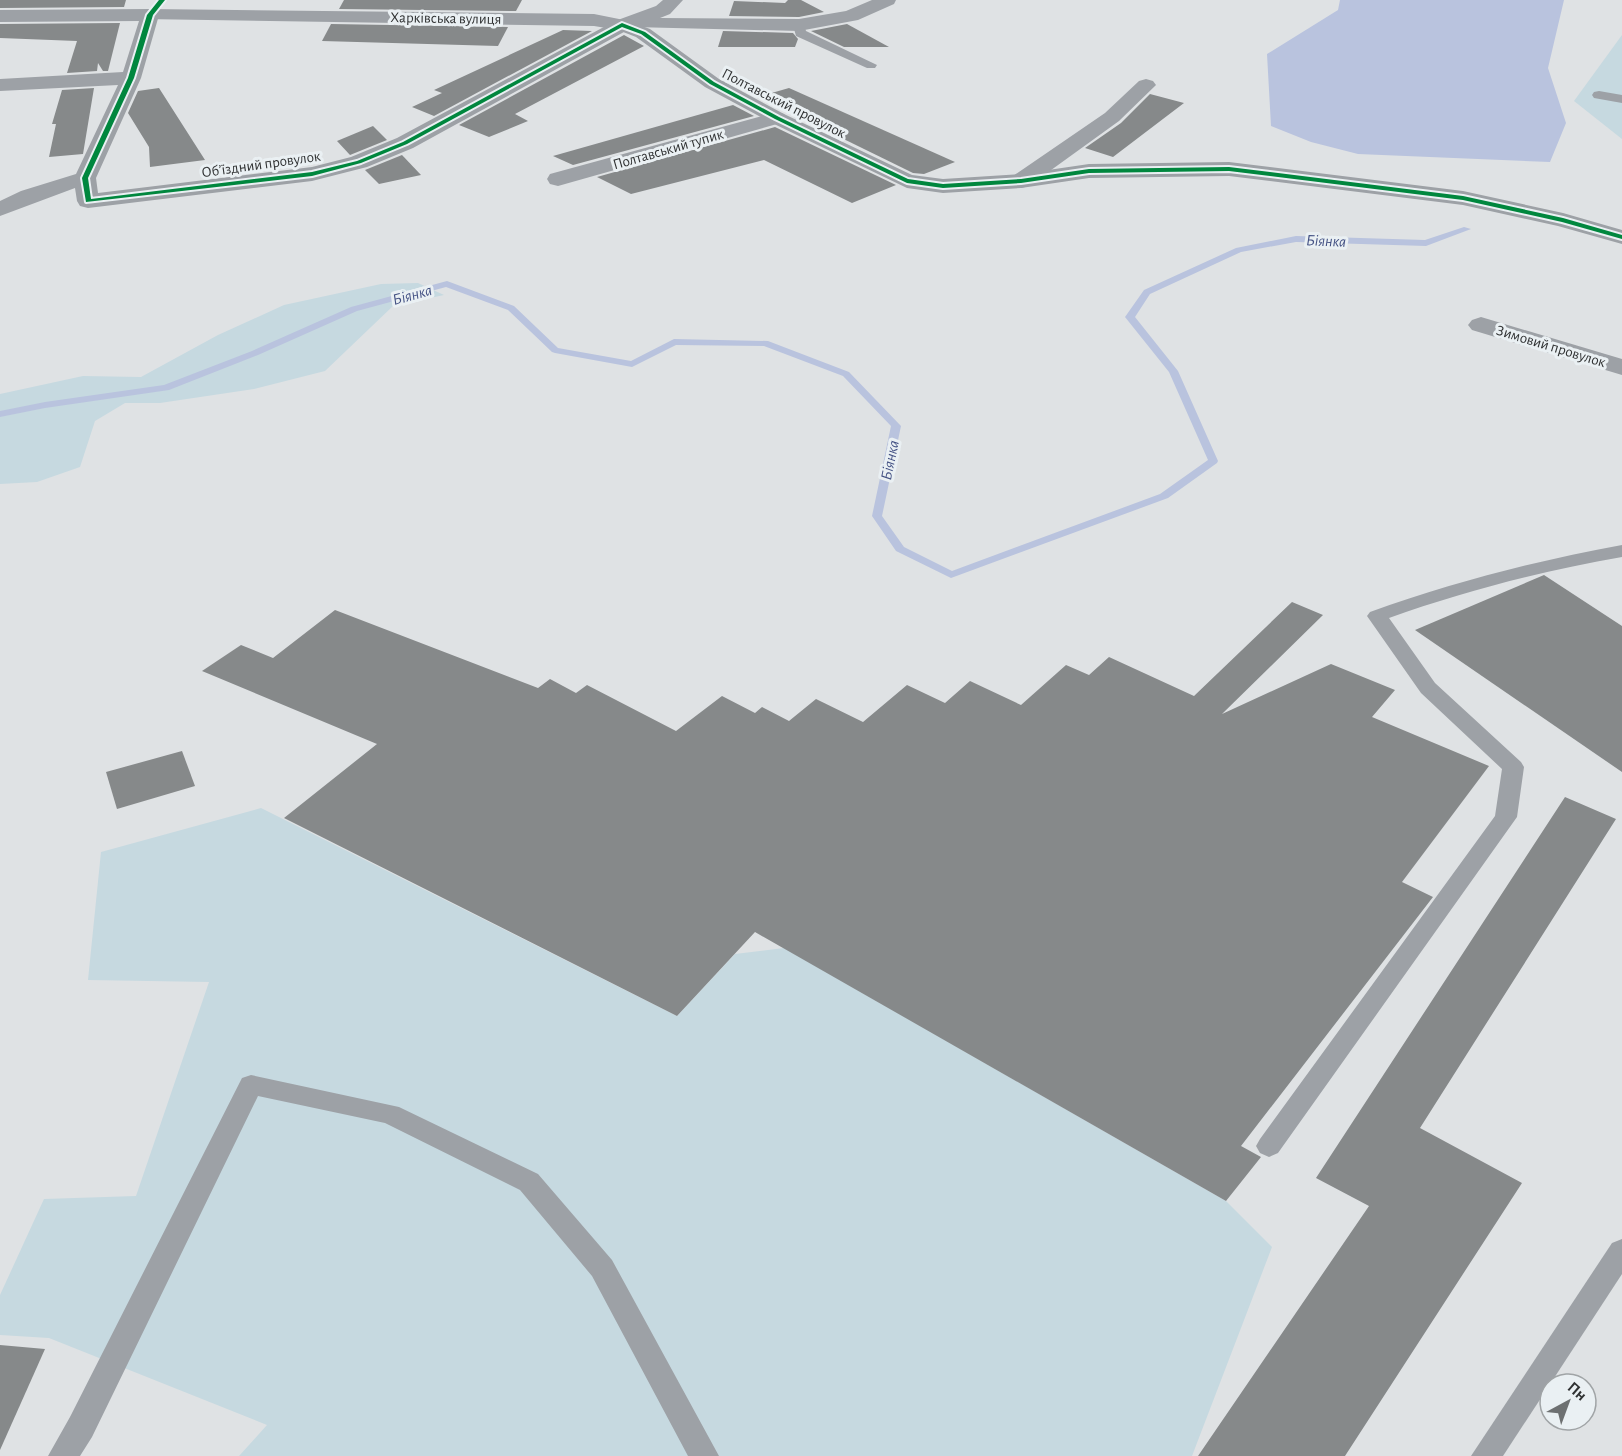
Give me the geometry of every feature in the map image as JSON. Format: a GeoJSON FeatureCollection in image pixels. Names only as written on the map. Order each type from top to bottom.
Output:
{"type":"FeatureCollection","features":[{"type":"Feature","properties":{"kind":"street"},"geometry":{"type":"LineString","coordinates":[[622,25],[663,10],[674,0]]}},
{"type":"Feature","properties":{"kind":"street","name":"Харківська вулиця"},"geometry":{"type":"LineString","coordinates":[[0,16],[156,7],[594,20],[622,25],[650,22],[799,25],[851,16],[887,0]]}},
{"type":"Feature","properties":{"kind":"street"},"geometry":{"type":"LineString","coordinates":[[0,209],[30,196],[85,178],[131,78],[156,7]]}},
{"type":"Feature","properties":{"kind":"street","name":"Полтавський провулок"},"geometry":{"type":"LineString","coordinates":[[622,25],[643,33],[712,83],[777,118],[907,181],[943,186],[1021,181],[1089,171],[1229,170],[1463,198],[1563,220],[1622,237]]}},
{"type":"Feature","properties":{"kind":"street","name":"Обʼїздний провулок"},"geometry":{"type":"LineString","coordinates":[[85,178],[88,201],[312,174],[360,162],[405,143],[622,25]]}},
{"type":"Feature","properties":{"kind":"street"},"geometry":{"type":"LineString","coordinates":[[0,85],[131,78]]}},
{"type":"Feature","properties":{"kind":"street"},"geometry":{"type":"LineString","coordinates":[[1021,181],[1112,117],[1146,85]]}},
{"type":"Feature","properties":{"kind":"street","name":"Полтавський тупик"},"geometry":{"type":"LineString","coordinates":[[558,179],[777,118]]}},
{"type":"Feature","properties":{"kind":"street","name":"Зимовий провулок"},"geometry":{"type":"LineString","coordinates":[[1481,325],[1622,367]]}},
{"type":"Feature","properties":{"kind":"lane"},"geometry":{"type":"LineString","coordinates":[[799,25],[800,33],[871,65]]}},
{"type":"Feature","properties":{"kind":"lane"},"geometry":{"type":"LineString","coordinates":[[1599,95],[1622,99]]}},
{"type":"Feature","properties":{"kind":"lane"},"geometry":{"type":"LineString","coordinates":[[1269,1146],[1506,817],[1513,767],[1428,688],[1377,616],[1447,591],[1562,562],[1622,551]]}},
{"type":"Feature","properties":{"kind":"lane"},"geometry":{"type":"LineString","coordinates":[[63,1456],[81,1427],[251,1085],[390,1114],[529,1182],[602,1268],[704,1456]]}},
{"type":"Feature","properties":{"kind":"lane"},"geometry":{"type":"LineString","coordinates":[[1486,1456],[1622,1251]]}},
{"type":"Feature","properties":{"kind":"shaded area"},"geometry":{"type":"Polygon","coordinates":[[[1622,35],[1622,139],[1574,101],[1622,35]]]}},
{"type":"Feature","properties":{"kind":"shaded area"},"geometry":{"type":"Polygon","coordinates":[[[418,283],[444,295],[393,306],[325,371],[254,389],[160,403],[125,403],[95,421],[80,467],[37,482],[0,484],[0,394],[83,376],[141,377],[218,335],[284,305],[381,284],[418,283]]]}},
{"type":"Feature","properties":{"kind":"shaded area"},"geometry":{"type":"Polygon","coordinates":[[[261,808],[677,1016],[735,954],[784,948],[1226,1201],[1272,1247],[1192,1456],[239,1456],[267,1425],[49,1338],[0,1335],[0,1295],[44,1199],[136,1196],[209,982],[88,980],[101,852],[261,808]]]}},
{"type":"Feature","properties":{"kind":"water"},"geometry":{"type":"Polygon","coordinates":[[[1340,0],[1564,0],[1548,68],[1566,123],[1550,162],[1358,154],[1311,142],[1271,126],[1267,54],[1338,10],[1340,0]]]}},
{"type":"Feature","properties":{"kind":"building"},"geometry":{"type":"Polygon","coordinates":[[[0,0],[126,0],[124,7],[0,8],[0,0]]]}},
{"type":"Feature","properties":{"kind":"building"},"geometry":{"type":"Polygon","coordinates":[[[344,0],[522,0],[516,11],[339,9],[344,0]]]}},
{"type":"Feature","properties":{"kind":"building"},"geometry":{"type":"Polygon","coordinates":[[[788,0],[801,0],[824,12],[799,17],[729,16],[734,1],[785,3],[788,0]]]}},
{"type":"Feature","properties":{"kind":"building"},"geometry":{"type":"Polygon","coordinates":[[[120,23],[108,71],[103,71],[98,63],[97,71],[67,73],[77,41],[0,38],[0,24],[120,23]]]}},
{"type":"Feature","properties":{"kind":"building"},"geometry":{"type":"Polygon","coordinates":[[[331,24],[508,27],[498,46],[322,41],[331,24]]]}},
{"type":"Feature","properties":{"kind":"building"},"geometry":{"type":"Polygon","coordinates":[[[847,24],[889,47],[844,47],[811,31],[847,24]]]}},
{"type":"Feature","properties":{"kind":"building"},"geometry":{"type":"Polygon","coordinates":[[[563,30],[592,31],[434,116],[412,107],[442,93],[434,90],[563,30]]]}},
{"type":"Feature","properties":{"kind":"building"},"geometry":{"type":"Polygon","coordinates":[[[723,31],[793,33],[798,39],[795,47],[718,47],[723,31]]]}},
{"type":"Feature","properties":{"kind":"building"},"geometry":{"type":"Polygon","coordinates":[[[624,35],[644,46],[515,114],[528,121],[489,137],[459,125],[624,35]]]}},
{"type":"Feature","properties":{"kind":"building"},"geometry":{"type":"Polygon","coordinates":[[[94,88],[83,154],[49,157],[56,124],[52,124],[62,90],[94,88]]]}},
{"type":"Feature","properties":{"kind":"building"},"geometry":{"type":"Polygon","coordinates":[[[159,88],[205,160],[150,167],[149,147],[128,113],[138,91],[159,88]]]}},
{"type":"Feature","properties":{"kind":"building"},"geometry":{"type":"Polygon","coordinates":[[[789,88],[955,162],[924,174],[913,173],[758,97],[789,88]]]}},
{"type":"Feature","properties":{"kind":"building"},"geometry":{"type":"Polygon","coordinates":[[[1150,94],[1184,103],[1113,157],[1085,148],[1121,123],[1150,94]]]}},
{"type":"Feature","properties":{"kind":"building"},"geometry":{"type":"Polygon","coordinates":[[[733,105],[754,116],[573,165],[553,156],[733,105]]]}},
{"type":"Feature","properties":{"kind":"building"},"geometry":{"type":"Polygon","coordinates":[[[373,126],[387,140],[350,155],[337,141],[373,126]]]}},
{"type":"Feature","properties":{"kind":"building"},"geometry":{"type":"Polygon","coordinates":[[[775,127],[896,185],[852,203],[764,160],[631,194],[597,177],[775,127]]]}},
{"type":"Feature","properties":{"kind":"building"},"geometry":{"type":"Polygon","coordinates":[[[402,155],[421,175],[379,184],[365,170],[402,155]]]}},
{"type":"Feature","properties":{"kind":"building"},"geometry":{"type":"Polygon","coordinates":[[[1544,575],[1622,626],[1622,772],[1415,630],[1544,575]]]}},
{"type":"Feature","properties":{"kind":"building"},"geometry":{"type":"Polygon","coordinates":[[[1292,602],[1323,615],[1222,714],[1331,664],[1395,690],[1372,717],[1489,766],[1402,882],[1433,897],[1241,1146],[1261,1157],[1226,1201],[755,932],[677,1016],[284,818],[377,744],[202,671],[241,645],[273,658],[335,610],[538,688],[550,679],[576,693],[587,685],[676,731],[722,696],[755,713],[762,707],[789,721],[816,699],[863,722],[907,685],[945,703],[970,681],[1021,705],[1066,665],[1089,675],[1109,657],[1194,696],[1292,602]]]}},
{"type":"Feature","properties":{"kind":"building"},"geometry":{"type":"Polygon","coordinates":[[[182,751],[195,786],[117,809],[106,772],[182,751]]]}},
{"type":"Feature","properties":{"kind":"building"},"geometry":{"type":"Polygon","coordinates":[[[1565,797],[1616,819],[1420,1128],[1522,1183],[1345,1456],[1198,1456],[1369,1206],[1316,1178],[1565,797]]]}},
{"type":"Feature","properties":{"kind":"building"},"geometry":{"type":"Polygon","coordinates":[[[0,1345],[45,1349],[0,1450],[0,1345]]]}},
{"type":"Feature","properties":{"kind":"waterway","name":"Біянка"},"geometry":{"type":"LineString","coordinates":[[0,414],[45,405],[166,388],[255,353],[354,309],[447,284],[511,308],[555,350],[632,364],[674,342],[765,343],[846,374],[896,426],[877,516],[900,549],[951,575],[1164,496],[1213,461],[1173,371],[1130,317],[1147,292],[1239,250],[1296,239],[1426,243],[1467,229]]}},
{"type":"Feature","properties":{"kind":"cycle path"},"geometry":{"type":"LineString","coordinates":[[162,0],[150,15],[131,78],[85,178],[88,201],[312,174],[359,162],[405,143],[622,25],[643,33],[712,83],[777,118],[907,181],[943,186],[1021,181],[1089,171],[1229,169],[1463,198],[1563,220],[1622,237]]}}]}
